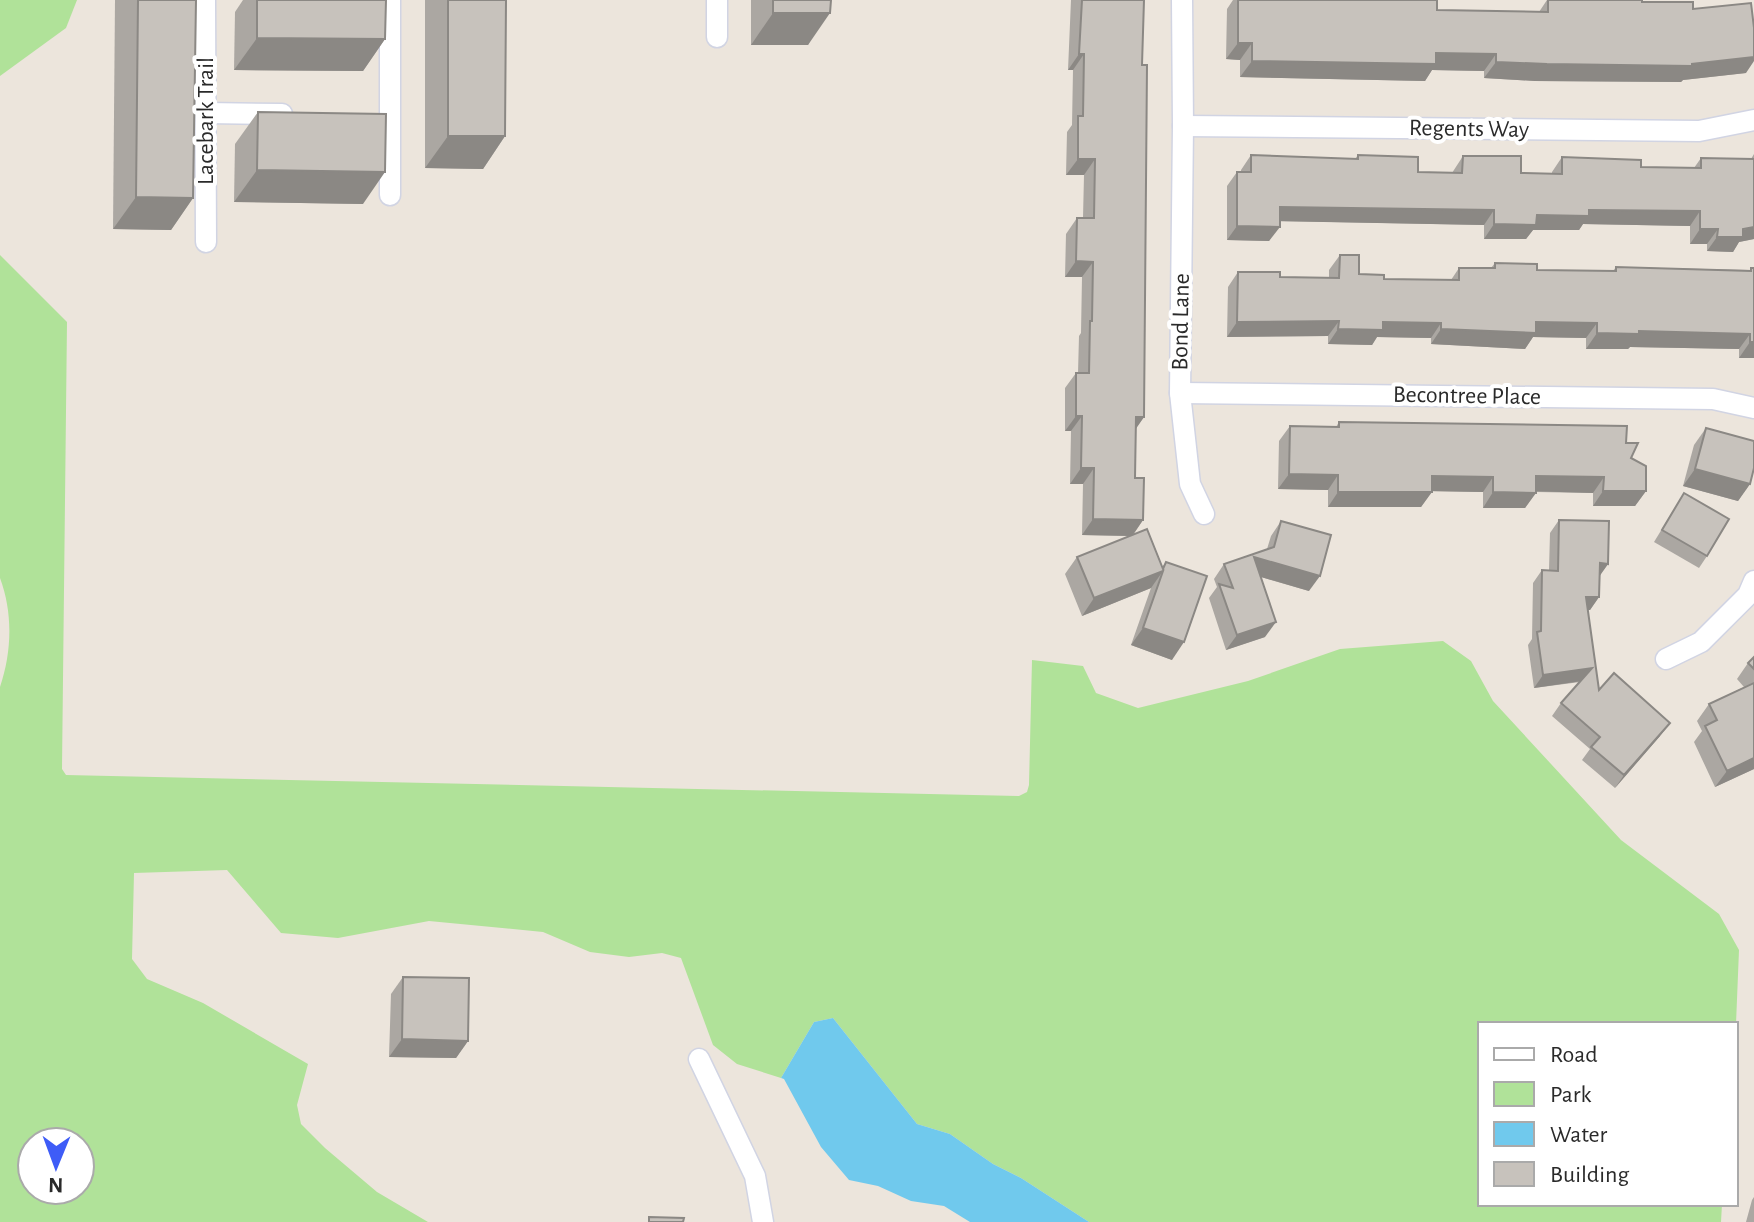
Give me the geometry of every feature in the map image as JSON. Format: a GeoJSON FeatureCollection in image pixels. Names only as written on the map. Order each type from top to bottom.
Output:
{"type":"FeatureCollection","features":[{"type":"Feature","properties":{"kind":"street","name":"Lacebark Trail"},"geometry":{"type":"LineString","coordinates":[[205,0],[206,242]]}},
{"type":"Feature","properties":{"kind":"street"},"geometry":{"type":"LineString","coordinates":[[390,0],[382,115],[390,195]]}},
{"type":"Feature","properties":{"kind":"street"},"geometry":{"type":"LineString","coordinates":[[717,0],[717,37]]}},
{"type":"Feature","properties":{"kind":"street"},"geometry":{"type":"LineString","coordinates":[[1182,0],[1183,126]]}},
{"type":"Feature","properties":{"kind":"street"},"geometry":{"type":"LineString","coordinates":[[206,113],[298,114]]}},
{"type":"Feature","properties":{"kind":"street","name":"Regents Way"},"geometry":{"type":"LineString","coordinates":[[1183,126],[1699,131],[1754,120]]}},
{"type":"Feature","properties":{"kind":"street","name":"Bond Lane"},"geometry":{"type":"LineString","coordinates":[[1183,126],[1180,393],[1190,484],[1204,514]]}},
{"type":"Feature","properties":{"kind":"street","name":"Becontree Place"},"geometry":{"type":"LineString","coordinates":[[1180,393],[1713,399],[1754,408]]}},
{"type":"Feature","properties":{"kind":"street"},"geometry":{"type":"LineString","coordinates":[[1666,659],[1701,642],[1748,595],[1754,581]]}},
{"type":"Feature","properties":{"kind":"street"},"geometry":{"type":"LineString","coordinates":[[699,1059],[755,1176],[763,1222]]}},
{"type":"Feature","properties":{"kind":"green space"},"geometry":{"type":"Polygon","coordinates":[[[0,0],[77,0],[66,28],[0,76],[0,0]]]}},
{"type":"Feature","properties":{"kind":"green space"},"geometry":{"type":"Polygon","coordinates":[[[0,255],[67,322],[62,769],[66,775],[1019,796],[1027,792],[1029,785],[1032,660],[1083,666],[1096,693],[1138,708],[1248,681],[1340,649],[1443,641],[1471,661],[1493,701],[1621,840],[1719,914],[1739,950],[1736,1022],[1478,1022],[1478,1206],[1722,1206],[1721,1222],[1089,1222],[950,1134],[917,1124],[833,1018],[814,1022],[781,1078],[737,1064],[713,1045],[681,958],[662,953],[629,957],[590,952],[543,932],[429,921],[338,938],[281,933],[227,870],[134,873],[132,959],[147,979],[203,1003],[308,1064],[297,1105],[301,1124],[377,1192],[428,1222],[0,1222],[0,687],[7,660],[7,605],[0,578],[0,255]]]}},
{"type":"Feature","properties":{"kind":"water"},"geometry":{"type":"Polygon","coordinates":[[[833,1018],[917,1124],[950,1134],[1089,1222],[970,1222],[944,1206],[911,1201],[878,1186],[849,1180],[821,1147],[781,1078],[814,1022],[833,1018]]]}},
{"type":"Feature","properties":{"kind":"building"},"geometry":{"type":"Polygon","coordinates":[[[138,0],[196,0],[193,198],[136,197],[138,0]]]}},
{"type":"Feature","properties":{"kind":"building"},"geometry":{"type":"Polygon","coordinates":[[[257,0],[386,0],[385,39],[257,38],[257,0]]]}},
{"type":"Feature","properties":{"kind":"building"},"geometry":{"type":"Polygon","coordinates":[[[448,0],[506,0],[505,136],[448,136],[448,0]]]}},
{"type":"Feature","properties":{"kind":"building"},"geometry":{"type":"Polygon","coordinates":[[[773,0],[831,0],[830,13],[773,13],[773,0]]]}},
{"type":"Feature","properties":{"kind":"building"},"geometry":{"type":"Polygon","coordinates":[[[1082,0],[1144,0],[1142,65],[1147,65],[1144,417],[1136,417],[1135,478],[1144,478],[1143,520],[1093,519],[1094,468],[1081,468],[1082,416],[1076,416],[1076,373],[1089,373],[1093,262],[1076,261],[1077,218],[1094,218],[1095,159],[1078,159],[1078,116],[1083,116],[1084,54],[1079,54],[1082,0]]]}},
{"type":"Feature","properties":{"kind":"building"},"geometry":{"type":"Polygon","coordinates":[[[1238,0],[1437,0],[1437,10],[1548,12],[1548,0],[1693,2],[1693,9],[1751,3],[1754,57],[1692,66],[1496,62],[1496,54],[1436,53],[1436,64],[1252,61],[1252,43],[1238,43],[1238,0]]]}},
{"type":"Feature","properties":{"kind":"building"},"geometry":{"type":"Polygon","coordinates":[[[258,112],[386,114],[385,172],[257,170],[258,112]]]}},
{"type":"Feature","properties":{"kind":"building"},"geometry":{"type":"Polygon","coordinates":[[[1251,155],[1358,159],[1358,155],[1418,157],[1418,172],[1462,173],[1463,156],[1521,156],[1521,173],[1562,174],[1562,157],[1641,160],[1641,167],[1701,168],[1701,158],[1754,159],[1754,227],[1743,229],[1743,237],[1717,237],[1718,229],[1700,229],[1700,211],[1589,210],[1589,216],[1537,215],[1536,225],[1494,224],[1494,210],[1280,207],[1280,227],[1237,226],[1237,172],[1251,172],[1251,155]]]}},
{"type":"Feature","properties":{"kind":"building"},"geometry":{"type":"Polygon","coordinates":[[[1340,255],[1359,255],[1359,274],[1384,275],[1384,279],[1459,280],[1459,268],[1495,268],[1495,263],[1537,264],[1537,270],[1616,271],[1616,267],[1751,271],[1754,268],[1754,342],[1750,342],[1750,334],[1597,333],[1597,323],[1536,322],[1536,333],[1441,329],[1441,323],[1383,322],[1383,330],[1338,329],[1339,321],[1237,322],[1238,272],[1280,272],[1280,277],[1339,278],[1340,255]]]}},
{"type":"Feature","properties":{"kind":"building"},"geometry":{"type":"Polygon","coordinates":[[[1339,422],[1627,426],[1626,443],[1638,443],[1631,458],[1646,466],[1646,491],[1603,491],[1604,477],[1536,476],[1536,493],[1493,492],[1493,477],[1432,476],[1432,492],[1338,492],[1338,475],[1289,474],[1290,426],[1339,427],[1339,422]]]}},
{"type":"Feature","properties":{"kind":"building"},"geometry":{"type":"Polygon","coordinates":[[[1706,428],[1754,441],[1754,468],[1750,484],[1695,469],[1706,428]]]}},
{"type":"Feature","properties":{"kind":"building"},"geometry":{"type":"Polygon","coordinates":[[[1684,493],[1729,519],[1707,556],[1662,530],[1684,493]]]}},
{"type":"Feature","properties":{"kind":"building"},"geometry":{"type":"Polygon","coordinates":[[[1559,520],[1609,521],[1608,564],[1600,563],[1599,597],[1586,597],[1599,690],[1614,673],[1670,723],[1624,775],[1591,747],[1600,737],[1561,703],[1592,668],[1543,675],[1537,632],[1541,631],[1542,570],[1558,571],[1559,520]]]}},
{"type":"Feature","properties":{"kind":"building"},"geometry":{"type":"Polygon","coordinates":[[[1281,521],[1331,535],[1320,576],[1254,557],[1276,622],[1237,635],[1219,584],[1233,588],[1224,564],[1274,547],[1281,521]]]}},
{"type":"Feature","properties":{"kind":"building"},"geometry":{"type":"Polygon","coordinates":[[[1147,529],[1163,569],[1166,562],[1207,576],[1184,642],[1143,628],[1163,571],[1094,598],[1077,557],[1147,529]]]}},
{"type":"Feature","properties":{"kind":"building"},"geometry":{"type":"Polygon","coordinates":[[[1754,683],[1754,758],[1727,771],[1705,726],[1717,720],[1709,704],[1754,683]]]}},
{"type":"Feature","properties":{"kind":"building"},"geometry":{"type":"Polygon","coordinates":[[[403,977],[469,978],[468,1041],[402,1039],[403,977]]]}},
{"type":"Feature","properties":{"kind":"building"},"geometry":{"type":"Polygon","coordinates":[[[649,1217],[684,1218],[683,1222],[649,1222],[649,1217]]]}}]}
